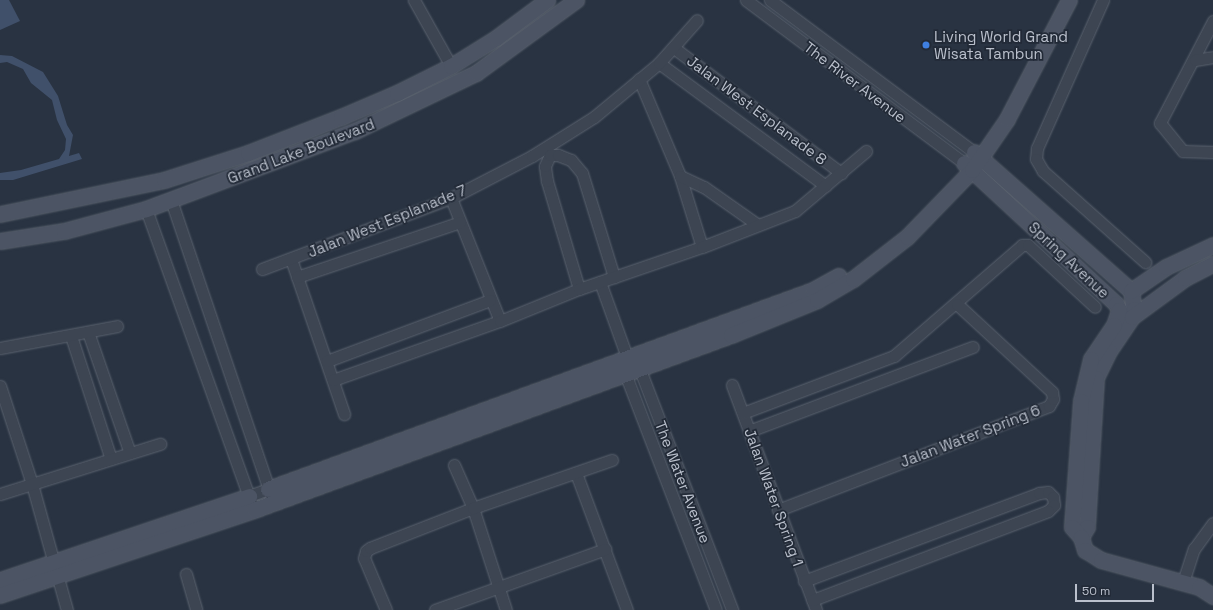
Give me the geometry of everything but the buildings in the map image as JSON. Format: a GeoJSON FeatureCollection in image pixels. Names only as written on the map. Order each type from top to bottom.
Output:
{"type":"FeatureCollection","features":[{"type":"Feature","properties":{"kind":"street"},"geometry":{"type":"LineString","coordinates":[[414,0],[451,66]]}},
{"type":"Feature","properties":{"kind":"street","name":"Grand Lake Boulevard"},"geometry":{"type":"LineString","coordinates":[[0,214],[103,193],[191,172],[341,117],[397,93],[451,66],[496,38],[547,0]]}},
{"type":"Feature","properties":{"kind":"street","name":"Grand Lake Boulevard"},"geometry":{"type":"LineString","coordinates":[[0,241],[64,231],[146,209],[355,131],[438,93],[506,53],[576,0]]}},
{"type":"Feature","properties":{"kind":"street","name":"The River Avenue"},"geometry":{"type":"LineString","coordinates":[[746,0],[979,153]]}},
{"type":"Feature","properties":{"kind":"street","name":"The River Avenue"},"geometry":{"type":"LineString","coordinates":[[770,0],[979,153]]}},
{"type":"Feature","properties":{"kind":"street"},"geometry":{"type":"LineString","coordinates":[[0,595],[56,570],[249,496],[813,290],[847,271],[902,229],[979,153],[1058,0]]}},
{"type":"Feature","properties":{"kind":"street"},"geometry":{"type":"LineString","coordinates":[[0,580],[56,570],[254,510],[731,335],[817,300],[834,290],[907,237],[979,153],[1036,67],[1069,0]]}},
{"type":"Feature","properties":{"kind":"street"},"geometry":{"type":"LineString","coordinates":[[1103,0],[1037,148],[1036,159],[1043,171],[1145,262]]}},
{"type":"Feature","properties":{"kind":"street","name":"Jalan West Esplanade 7"},"geometry":{"type":"LineString","coordinates":[[262,269],[451,198],[532,156],[584,124],[659,63],[674,48],[697,20]]}},
{"type":"Feature","properties":{"kind":"street"},"geometry":{"type":"LineString","coordinates":[[1213,21],[1195,60],[1160,123],[1183,151],[1213,152]]}},
{"type":"Feature","properties":{"kind":"street","name":"Jalan West Esplanade 8"},"geometry":{"type":"LineString","coordinates":[[674,48],[841,173]]}},
{"type":"Feature","properties":{"kind":"street"},"geometry":{"type":"LineString","coordinates":[[1195,60],[1213,57]]}},
{"type":"Feature","properties":{"kind":"street"},"geometry":{"type":"LineString","coordinates":[[659,63],[826,186]]}},
{"type":"Feature","properties":{"kind":"street"},"geometry":{"type":"LineString","coordinates":[[639,79],[680,176],[702,247]]}},
{"type":"Feature","properties":{"kind":"street"},"geometry":{"type":"LineString","coordinates":[[333,380],[500,321],[600,282],[702,247],[795,210],[826,186],[866,151]]}},
{"type":"Feature","properties":{"kind":"street","name":"Spring Avenue"},"geometry":{"type":"LineString","coordinates":[[979,153],[1072,241],[1131,291]]}},
{"type":"Feature","properties":{"kind":"street","name":"Spring Avenue"},"geometry":{"type":"LineString","coordinates":[[979,153],[1116,304],[1119,310],[1114,325],[1091,359],[1081,402],[1072,527],[1081,537],[1085,550],[1101,560],[1199,587],[1213,596]]}},
{"type":"Feature","properties":{"kind":"street"},"geometry":{"type":"LineString","coordinates":[[579,290],[548,181],[545,166],[550,155],[558,155],[571,160],[582,173],[614,277]]}},
{"type":"Feature","properties":{"kind":"street"},"geometry":{"type":"LineString","coordinates":[[191,172],[198,190]]}},
{"type":"Feature","properties":{"kind":"street"},"geometry":{"type":"LineString","coordinates":[[680,176],[704,187],[758,225]]}},
{"type":"Feature","properties":{"kind":"street"},"geometry":{"type":"LineString","coordinates":[[103,193],[111,218]]}},
{"type":"Feature","properties":{"kind":"street"},"geometry":{"type":"LineString","coordinates":[[451,198],[490,300],[500,321]]}},
{"type":"Feature","properties":{"kind":"street"},"geometry":{"type":"LineString","coordinates":[[171,200],[274,503]]}},
{"type":"Feature","properties":{"kind":"street"},"geometry":{"type":"LineString","coordinates":[[146,209],[254,510]]}},
{"type":"Feature","properties":{"kind":"street"},"geometry":{"type":"LineString","coordinates":[[297,277],[460,222]]}},
{"type":"Feature","properties":{"kind":"street"},"geometry":{"type":"LineString","coordinates":[[743,413],[886,360],[903,350],[1025,244],[1095,307]]}},
{"type":"Feature","properties":{"kind":"street"},"geometry":{"type":"LineString","coordinates":[[1132,317],[1134,309],[1131,291],[1166,267],[1213,245]]}},
{"type":"Feature","properties":{"kind":"street"},"geometry":{"type":"LineString","coordinates":[[291,259],[344,414]]}},
{"type":"Feature","properties":{"kind":"street"},"geometry":{"type":"LineString","coordinates":[[1081,537],[1087,527],[1089,457],[1096,378],[1109,351],[1132,317],[1185,278],[1213,264]]}},
{"type":"Feature","properties":{"kind":"street","name":"The Water Avenue"},"geometry":{"type":"LineString","coordinates":[[600,282],[633,371],[660,419],[732,610]]}},
{"type":"Feature","properties":{"kind":"street"},"geometry":{"type":"LineString","coordinates":[[327,361],[490,300]]}},
{"type":"Feature","properties":{"kind":"street","name":"Jalan Water Spring 6"},"geometry":{"type":"LineString","coordinates":[[778,510],[1049,406],[1053,399],[1052,392],[957,304]]}},
{"type":"Feature","properties":{"kind":"street"},"geometry":{"type":"LineString","coordinates":[[0,348],[71,336],[116,326]]}},
{"type":"Feature","properties":{"kind":"street"},"geometry":{"type":"LineString","coordinates":[[88,332],[130,453]]}},
{"type":"Feature","properties":{"kind":"street"},"geometry":{"type":"LineString","coordinates":[[71,336],[112,460]]}},
{"type":"Feature","properties":{"kind":"street"},"geometry":{"type":"LineString","coordinates":[[749,431],[973,347]]}},
{"type":"Feature","properties":{"kind":"street","name":"The Water Avenue"},"geometry":{"type":"LineString","coordinates":[[633,371],[645,424],[716,610]]}},
{"type":"Feature","properties":{"kind":"street","name":"Jalan Water Spring 1"},"geometry":{"type":"LineString","coordinates":[[732,385],[814,605]]}},
{"type":"Feature","properties":{"kind":"street"},"geometry":{"type":"LineString","coordinates":[[0,386],[32,484],[67,610]]}},
{"type":"Feature","properties":{"kind":"street"},"geometry":{"type":"LineString","coordinates":[[645,424],[660,419]]}},
{"type":"Feature","properties":{"kind":"street"},"geometry":{"type":"LineString","coordinates":[[0,493],[112,460],[160,444]]}},
{"type":"Feature","properties":{"kind":"street"},"geometry":{"type":"LineString","coordinates":[[386,610],[364,558],[366,551],[473,508],[612,460]]}},
{"type":"Feature","properties":{"kind":"street"},"geometry":{"type":"LineString","coordinates":[[454,465],[473,508],[506,610]]}},
{"type":"Feature","properties":{"kind":"street"},"geometry":{"type":"LineString","coordinates":[[576,473],[627,610]]}},
{"type":"Feature","properties":{"kind":"street"},"geometry":{"type":"LineString","coordinates":[[804,581],[1039,493],[1048,492],[1053,498],[1054,505],[1048,512],[814,605]]}},
{"type":"Feature","properties":{"kind":"street"},"geometry":{"type":"LineString","coordinates":[[1183,582],[1194,549],[1213,522]]}},
{"type":"Feature","properties":{"kind":"street"},"geometry":{"type":"LineString","coordinates":[[435,610],[497,586],[604,549]]}},
{"type":"Feature","properties":{"kind":"street"},"geometry":{"type":"LineString","coordinates":[[186,574],[196,610]]}},
{"type":"Feature","properties":{"kind":"water"},"geometry":{"type":"Polygon","coordinates":[[[0,0],[9,0],[20,21],[0,30],[0,0]]]}},
{"type":"Feature","properties":{"kind":"water"},"geometry":{"type":"Polygon","coordinates":[[[0,55],[12,56],[43,72],[58,96],[67,125],[73,135],[69,156],[79,153],[82,159],[13,180],[0,180],[0,173],[21,170],[59,159],[65,150],[66,139],[57,120],[52,100],[31,83],[23,69],[7,62],[0,63],[0,55]]]}},
{"type":"Feature","properties":{"kind":"place","name":"Living World Grand Wisata Tambun"},"geometry":{"type":"Point","coordinates":[926,45]}}]}
